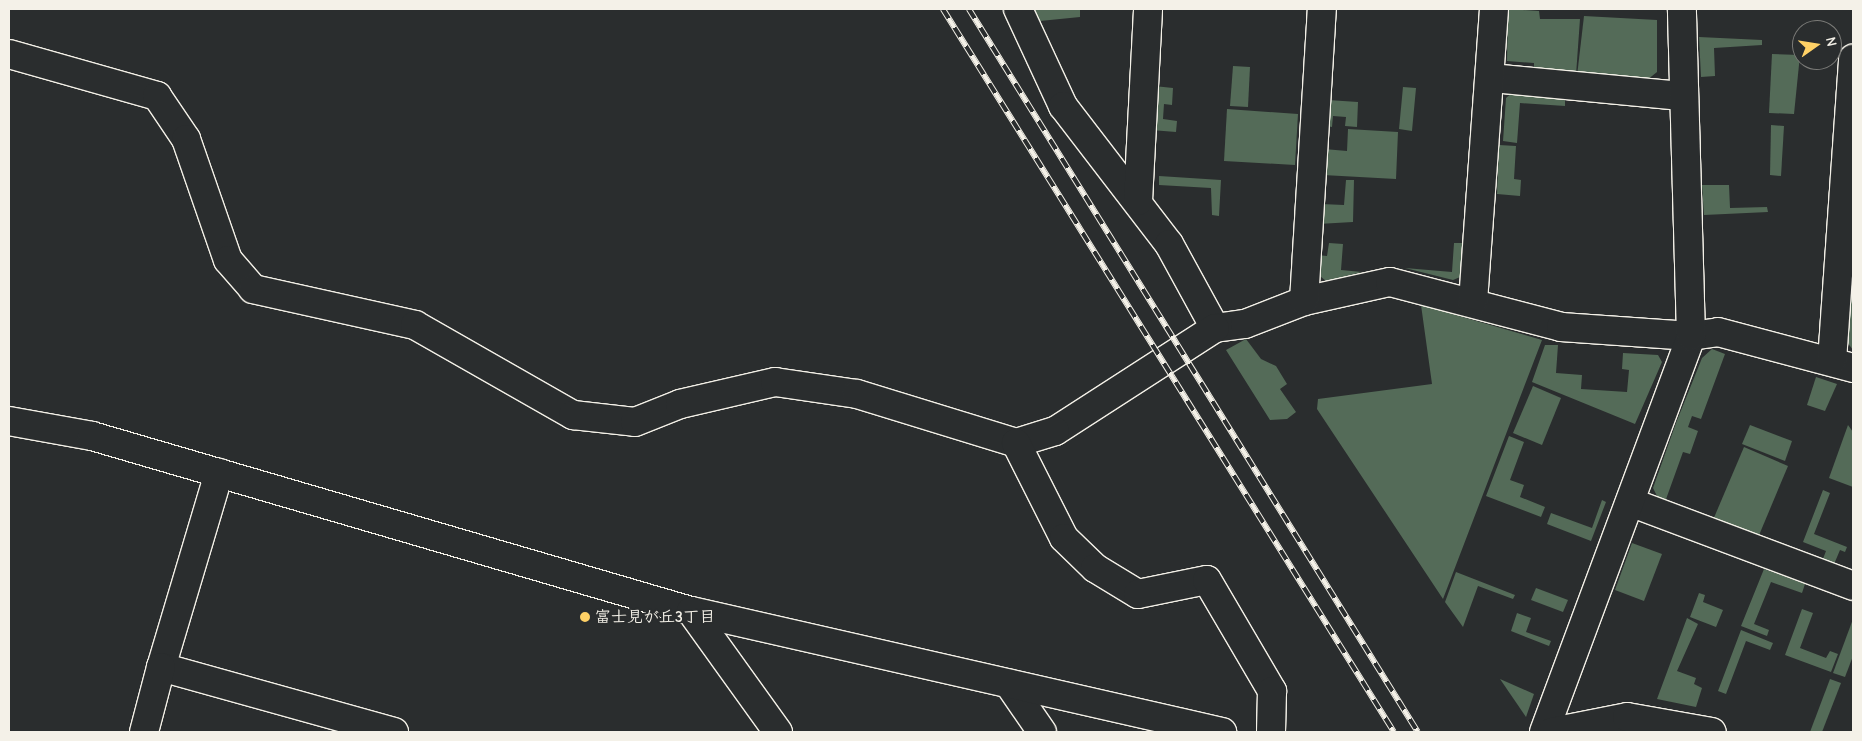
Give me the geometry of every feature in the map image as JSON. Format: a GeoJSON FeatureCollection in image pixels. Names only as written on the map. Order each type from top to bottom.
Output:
{"type":"FeatureCollection","features":[{"type":"Feature","properties":{"kind":"street"},"geometry":{"type":"LineString","coordinates":[[1018,9],[1063,106],[1138,201],[1169,244],[1215,328]]}},
{"type":"Feature","properties":{"kind":"street"},"geometry":{"type":"LineString","coordinates":[[1138,201],[1148,9]]}},
{"type":"Feature","properties":{"kind":"street"},"geometry":{"type":"LineString","coordinates":[[1304,301],[1322,9]]}},
{"type":"Feature","properties":{"kind":"street"},"geometry":{"type":"LineString","coordinates":[[1473,302],[1491,78],[1494,9]]}},
{"type":"Feature","properties":{"kind":"street"},"geometry":{"type":"LineString","coordinates":[[1544,732],[1691,336],[1682,9]]}},
{"type":"Feature","properties":{"kind":"street"},"geometry":{"type":"LineString","coordinates":[[9,54],[158,96],[186,139],[228,260],[253,289],[416,325],[573,415],[635,422],[680,404],[775,382],[857,394],[1016,442],[1055,431],[1215,328],[1245,324],[1304,301],[1390,282],[1473,302],[1561,327],[1691,336],[1718,332],[1843,365],[1853,60]]}},
{"type":"Feature","properties":{"kind":"street"},"geometry":{"type":"LineString","coordinates":[[1491,78],[1683,96]]}},
{"type":"Feature","properties":{"kind":"street"},"geometry":{"type":"LineString","coordinates":[[9,421],[92,436],[691,611],[1222,732]]}},
{"type":"Feature","properties":{"kind":"street"},"geometry":{"type":"LineString","coordinates":[[1016,442],[1064,538],[1095,568],[1138,594],[1207,580],[1272,691],[1271,732]]}},
{"type":"Feature","properties":{"kind":"street"},"geometry":{"type":"LineString","coordinates":[[144,732],[161,667],[219,473]]}},
{"type":"Feature","properties":{"kind":"street"},"geometry":{"type":"LineString","coordinates":[[1630,502],[1853,586]]}},
{"type":"Feature","properties":{"kind":"street"},"geometry":{"type":"LineString","coordinates":[[691,611],[778,732]]}},
{"type":"Feature","properties":{"kind":"street"},"geometry":{"type":"LineString","coordinates":[[161,667],[394,732]]}},
{"type":"Feature","properties":{"kind":"street"},"geometry":{"type":"LineString","coordinates":[[1009,684],[1042,732]]}},
{"type":"Feature","properties":{"kind":"street"},"geometry":{"type":"LineString","coordinates":[[1552,732],[1627,717],[1712,732]]}},
{"type":"Feature","properties":{"kind":"green space"},"geometry":{"type":"Polygon","coordinates":[[[1034,9],[1080,9],[1080,17],[1040,21],[1034,9]]]}},
{"type":"Feature","properties":{"kind":"green space"},"geometry":{"type":"Polygon","coordinates":[[[1508,9],[1539,11],[1540,19],[1580,19],[1576,75],[1534,72],[1534,63],[1507,61],[1508,9]]]}},
{"type":"Feature","properties":{"kind":"green space"},"geometry":{"type":"Polygon","coordinates":[[[1584,16],[1657,20],[1657,72],[1647,80],[1577,76],[1584,16]]]}},
{"type":"Feature","properties":{"kind":"green space"},"geometry":{"type":"Polygon","coordinates":[[[1699,37],[1762,40],[1762,45],[1714,48],[1715,76],[1701,77],[1699,37]]]}},
{"type":"Feature","properties":{"kind":"green space"},"geometry":{"type":"Polygon","coordinates":[[[1772,54],[1792,55],[1792,70],[1798,70],[1794,114],[1769,113],[1772,54]]]}},
{"type":"Feature","properties":{"kind":"green space"},"geometry":{"type":"Polygon","coordinates":[[[1233,66],[1250,67],[1248,107],[1230,106],[1233,66]]]}},
{"type":"Feature","properties":{"kind":"green space"},"geometry":{"type":"Polygon","coordinates":[[[1154,86],[1173,88],[1172,105],[1164,104],[1163,119],[1177,121],[1176,132],[1151,130],[1154,86]]]}},
{"type":"Feature","properties":{"kind":"green space"},"geometry":{"type":"Polygon","coordinates":[[[1403,87],[1416,88],[1412,131],[1399,129],[1403,87]]]}},
{"type":"Feature","properties":{"kind":"green space"},"geometry":{"type":"Polygon","coordinates":[[[1513,92],[1565,96],[1565,106],[1520,103],[1517,143],[1503,141],[1506,98],[1513,92]]]}},
{"type":"Feature","properties":{"kind":"green space"},"geometry":{"type":"Polygon","coordinates":[[[1328,100],[1358,102],[1357,127],[1345,126],[1346,117],[1333,116],[1332,127],[1327,126],[1328,100]]]}},
{"type":"Feature","properties":{"kind":"green space"},"geometry":{"type":"Polygon","coordinates":[[[1227,109],[1298,114],[1295,165],[1224,161],[1227,109]]]}},
{"type":"Feature","properties":{"kind":"green space"},"geometry":{"type":"Polygon","coordinates":[[[1771,125],[1784,126],[1781,176],[1770,175],[1771,125]]]}},
{"type":"Feature","properties":{"kind":"green space"},"geometry":{"type":"Polygon","coordinates":[[[1348,129],[1398,132],[1396,179],[1323,175],[1324,149],[1347,151],[1348,129]]]}},
{"type":"Feature","properties":{"kind":"green space"},"geometry":{"type":"Polygon","coordinates":[[[1499,145],[1516,146],[1514,179],[1521,180],[1520,196],[1497,194],[1499,145]]]}},
{"type":"Feature","properties":{"kind":"green space"},"geometry":{"type":"Polygon","coordinates":[[[1159,176],[1221,180],[1219,216],[1212,215],[1211,188],[1159,185],[1159,176]]]}},
{"type":"Feature","properties":{"kind":"green space"},"geometry":{"type":"Polygon","coordinates":[[[1346,180],[1354,180],[1353,222],[1318,224],[1321,204],[1344,205],[1346,180]]]}},
{"type":"Feature","properties":{"kind":"green space"},"geometry":{"type":"Polygon","coordinates":[[[1702,185],[1729,185],[1730,208],[1767,207],[1768,212],[1704,215],[1702,185]]]}},
{"type":"Feature","properties":{"kind":"green space"},"geometry":{"type":"Polygon","coordinates":[[[1329,243],[1343,244],[1341,270],[1362,272],[1326,281],[1315,272],[1317,255],[1327,256],[1329,243]]]}},
{"type":"Feature","properties":{"kind":"green space"},"geometry":{"type":"Polygon","coordinates":[[[1454,243],[1466,243],[1465,275],[1453,280],[1405,268],[1452,272],[1454,243]]]}},
{"type":"Feature","properties":{"kind":"green space"},"geometry":{"type":"Polygon","coordinates":[[[1853,286],[1853,350],[1847,342],[1853,286]]]}},
{"type":"Feature","properties":{"kind":"green space"},"geometry":{"type":"Polygon","coordinates":[[[1421,305],[1542,340],[1443,599],[1317,409],[1318,399],[1432,384],[1421,305]]]}},
{"type":"Feature","properties":{"kind":"green space"},"geometry":{"type":"Polygon","coordinates":[[[1246,339],[1261,359],[1276,366],[1287,384],[1280,389],[1296,412],[1287,419],[1270,420],[1226,350],[1246,339]]]}},
{"type":"Feature","properties":{"kind":"green space"},"geometry":{"type":"Polygon","coordinates":[[[1545,345],[1558,345],[1556,373],[1582,375],[1581,389],[1627,392],[1629,370],[1622,369],[1623,353],[1658,355],[1662,362],[1635,424],[1532,382],[1545,345]]]}},
{"type":"Feature","properties":{"kind":"green space"},"geometry":{"type":"Polygon","coordinates":[[[1712,349],[1725,354],[1701,419],[1692,416],[1688,427],[1698,431],[1690,454],[1683,452],[1665,502],[1659,500],[1653,488],[1702,358],[1712,349]]]}},
{"type":"Feature","properties":{"kind":"green space"},"geometry":{"type":"Polygon","coordinates":[[[1816,377],[1837,384],[1825,411],[1807,405],[1816,377]]]}},
{"type":"Feature","properties":{"kind":"green space"},"geometry":{"type":"Polygon","coordinates":[[[1533,386],[1561,398],[1542,445],[1513,433],[1533,386]]]}},
{"type":"Feature","properties":{"kind":"green space"},"geometry":{"type":"Polygon","coordinates":[[[1750,425],[1792,441],[1785,461],[1742,444],[1750,425]]]}},
{"type":"Feature","properties":{"kind":"green space"},"geometry":{"type":"Polygon","coordinates":[[[1848,425],[1853,432],[1853,487],[1829,478],[1848,425]]]}},
{"type":"Feature","properties":{"kind":"green space"},"geometry":{"type":"Polygon","coordinates":[[[1509,436],[1524,442],[1510,480],[1524,485],[1520,497],[1545,507],[1541,517],[1486,496],[1509,436]]]}},
{"type":"Feature","properties":{"kind":"green space"},"geometry":{"type":"Polygon","coordinates":[[[1744,447],[1788,466],[1757,540],[1713,520],[1744,447]]]}},
{"type":"Feature","properties":{"kind":"green space"},"geometry":{"type":"Polygon","coordinates":[[[1823,490],[1830,493],[1814,534],[1847,547],[1845,552],[1840,550],[1832,569],[1821,564],[1826,551],[1803,542],[1823,490]]]}},
{"type":"Feature","properties":{"kind":"green space"},"geometry":{"type":"Polygon","coordinates":[[[1602,500],[1606,502],[1591,541],[1547,524],[1551,513],[1592,528],[1602,500]]]}},
{"type":"Feature","properties":{"kind":"green space"},"geometry":{"type":"Polygon","coordinates":[[[1632,543],[1662,554],[1644,601],[1615,590],[1632,543]]]}},
{"type":"Feature","properties":{"kind":"green space"},"geometry":{"type":"Polygon","coordinates":[[[1764,569],[1805,584],[1802,593],[1771,582],[1754,624],[1769,630],[1767,636],[1741,626],[1764,569]]]}},
{"type":"Feature","properties":{"kind":"green space"},"geometry":{"type":"Polygon","coordinates":[[[1456,572],[1515,595],[1513,599],[1478,586],[1463,627],[1445,602],[1456,572]]]}},
{"type":"Feature","properties":{"kind":"green space"},"geometry":{"type":"Polygon","coordinates":[[[1536,588],[1568,600],[1563,612],[1531,600],[1536,588]]]}},
{"type":"Feature","properties":{"kind":"green space"},"geometry":{"type":"Polygon","coordinates":[[[1699,593],[1705,595],[1703,602],[1723,610],[1716,627],[1690,617],[1699,593]]]}},
{"type":"Feature","properties":{"kind":"green space"},"geometry":{"type":"Polygon","coordinates":[[[1802,609],[1813,613],[1800,648],[1826,658],[1830,651],[1838,654],[1831,672],[1785,655],[1802,609]]]}},
{"type":"Feature","properties":{"kind":"green space"},"geometry":{"type":"Polygon","coordinates":[[[1517,613],[1531,618],[1526,632],[1551,641],[1549,646],[1511,631],[1517,613]]]}},
{"type":"Feature","properties":{"kind":"green space"},"geometry":{"type":"Polygon","coordinates":[[[1687,618],[1698,624],[1677,671],[1696,678],[1694,684],[1702,688],[1696,707],[1657,699],[1687,618]]]}},
{"type":"Feature","properties":{"kind":"green space"},"geometry":{"type":"Polygon","coordinates":[[[1853,619],[1853,656],[1845,677],[1833,673],[1853,619]]]}},
{"type":"Feature","properties":{"kind":"green space"},"geometry":{"type":"Polygon","coordinates":[[[1741,630],[1773,643],[1770,650],[1746,641],[1726,694],[1718,691],[1741,630]]]}},
{"type":"Feature","properties":{"kind":"green space"},"geometry":{"type":"Polygon","coordinates":[[[1500,679],[1534,694],[1526,717],[1500,679]]]}},
{"type":"Feature","properties":{"kind":"green space"},"geometry":{"type":"Polygon","coordinates":[[[1830,679],[1841,683],[1822,732],[1810,732],[1830,679]]]}},
{"type":"Feature","properties":{"kind":"railway"},"geometry":{"type":"LineString","coordinates":[[943,9],[1394,732]]}},
{"type":"Feature","properties":{"kind":"railway"},"geometry":{"type":"LineString","coordinates":[[969,9],[1418,732]]}},
{"type":"Feature","properties":{"kind":"place","name":"富士見が丘3丁目"},"geometry":{"type":"Point","coordinates":[585,617]}}]}
